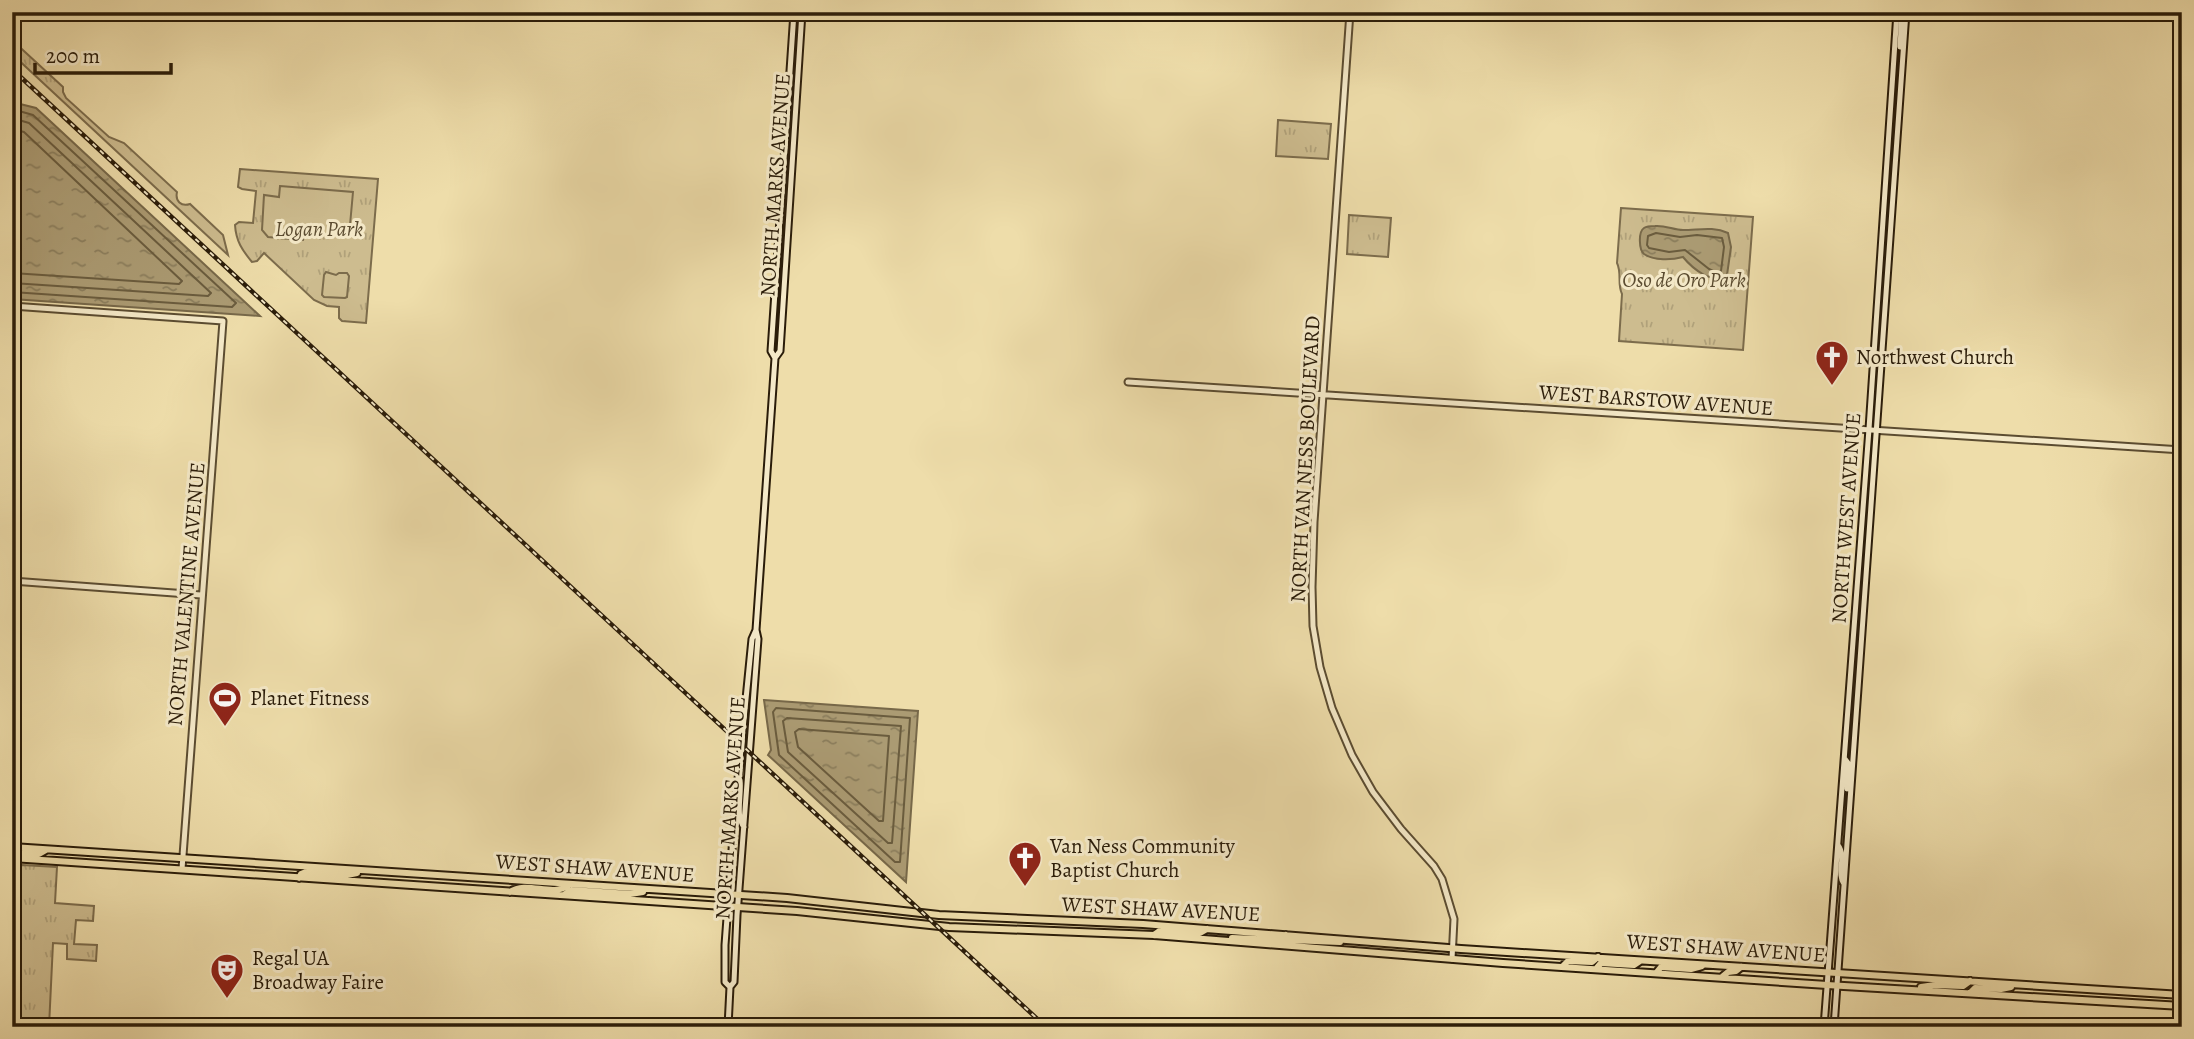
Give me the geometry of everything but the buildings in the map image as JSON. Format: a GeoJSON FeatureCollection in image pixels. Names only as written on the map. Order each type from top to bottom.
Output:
{"type":"FeatureCollection","features":[{"type":"Feature","properties":{"kind":"main road","name":"NORTH MARKS AVENUE"},"geometry":{"type":"LineString","coordinates":[[775,358],[771,351],[794,12]]}},
{"type":"Feature","properties":{"kind":"main road","name":"NORTH MARKS AVENUE"},"geometry":{"type":"LineString","coordinates":[[730,987],[725,982],[724,972],[727,906],[751,639],[755,630],[775,358],[780,351],[802,12]]}},
{"type":"Feature","properties":{"kind":"main road","name":"NORTH VAN NESS BOULEVARD"},"geometry":{"type":"LineString","coordinates":[[1350,12],[1311,587],[1314,632],[1322,674],[1336,720],[1360,772],[1383,806],[1442,879],[1453,911],[1452,954]]}},
{"type":"Feature","properties":{"kind":"main road","name":"NORTH WEST AVENUE"},"geometry":{"type":"LineString","coordinates":[[1824,1027],[1897,12]]}},
{"type":"Feature","properties":{"kind":"main road","name":"NORTH WEST AVENUE"},"geometry":{"type":"LineString","coordinates":[[1834,1027],[1904,12]]}},
{"type":"Feature","properties":{"kind":"main road","name":"NORTH VALENTINE AVENUE"},"geometry":{"type":"LineString","coordinates":[[12,306],[223,321],[181,869]]}},
{"type":"Feature","properties":{"kind":"main road","name":"WEST BARSTOW AVENUE"},"geometry":{"type":"LineString","coordinates":[[1128,382],[2182,450]]}},
{"type":"Feature","properties":{"kind":"main road"},"geometry":{"type":"LineString","coordinates":[[12,581],[201,594]]}},
{"type":"Feature","properties":{"kind":"main road","name":"NORTH MARKS AVENUE"},"geometry":{"type":"LineString","coordinates":[[728,1027],[730,987],[734,982],[758,639],[755,630]]}},
{"type":"Feature","properties":{"kind":"main road"},"geometry":{"type":"LineString","coordinates":[[1844,759],[1848,763],[1849,806]]}},
{"type":"Feature","properties":{"kind":"main road"},"geometry":{"type":"LineString","coordinates":[[738,770],[742,790],[740,820],[744,827]]}},
{"type":"Feature","properties":{"kind":"main road"},"geometry":{"type":"LineString","coordinates":[[1838,845],[1842,850],[1841,880],[1844,884]]}},
{"type":"Feature","properties":{"kind":"main road","name":"WEST SHAW AVENUE"},"geometry":{"type":"LineString","coordinates":[[12,847],[728,894],[939,915],[1209,928],[1356,940],[1452,954],[1596,969],[2182,1006]]}},
{"type":"Feature","properties":{"kind":"main road"},"geometry":{"type":"LineString","coordinates":[[12,858],[19,853],[39,854],[46,849]]}},
{"type":"Feature","properties":{"kind":"main road","name":"WEST SHAW AVENUE"},"geometry":{"type":"LineString","coordinates":[[12,858],[727,906],[949,927],[1154,935],[1452,954],[1598,957],[2182,995]]}},
{"type":"Feature","properties":{"kind":"main road"},"geometry":{"type":"LineString","coordinates":[[299,878],[306,872],[347,875],[368,871]]}},
{"type":"Feature","properties":{"kind":"main road"},"geometry":{"type":"LineString","coordinates":[[510,892],[517,887],[561,890],[569,885]]}},
{"type":"Feature","properties":{"kind":"main road"},"geometry":{"type":"LineString","coordinates":[[565,895],[571,890],[630,894],[662,890]]}},
{"type":"Feature","properties":{"kind":"main road"},"geometry":{"type":"LineString","coordinates":[[1154,935],[1161,930],[1200,933],[1209,928]]}},
{"type":"Feature","properties":{"kind":"main road"},"geometry":{"type":"LineString","coordinates":[[1216,939],[1241,937],[1280,940],[1286,935]]}},
{"type":"Feature","properties":{"kind":"main road"},"geometry":{"type":"LineString","coordinates":[[1284,945],[1290,940],[1330,943],[1356,940]]}},
{"type":"Feature","properties":{"kind":"main road"},"geometry":{"type":"LineString","coordinates":[[1563,966],[1568,961],[1592,962],[1598,957]]}},
{"type":"Feature","properties":{"kind":"main road"},"geometry":{"type":"LineString","coordinates":[[1596,969],[1601,964],[1634,965],[1640,961]]}},
{"type":"Feature","properties":{"kind":"main road"},"geometry":{"type":"LineString","coordinates":[[1657,972],[1661,967],[1691,969],[1707,964]]}},
{"type":"Feature","properties":{"kind":"main road"},"geometry":{"type":"LineString","coordinates":[[1723,977],[1741,967]]}},
{"type":"Feature","properties":{"kind":"main road"},"geometry":{"type":"LineString","coordinates":[[1913,989],[1935,985],[1963,986],[1970,981]]}},
{"type":"Feature","properties":{"kind":"main road"},"geometry":{"type":"LineString","coordinates":[[1970,993],[1975,988],[2001,989],[2016,985]]}},
{"type":"Feature","properties":{"kind":"green space"},"geometry":{"type":"Polygon","coordinates":[[[12,40],[63,87],[66,98],[109,137],[124,143],[177,192],[179,202],[190,204],[223,235],[228,255],[12,54],[12,40]]]}},
{"type":"Feature","properties":{"kind":"green space"},"geometry":{"type":"Polygon","coordinates":[[[1278,120],[1331,124],[1328,159],[1276,156],[1278,120]]]}},
{"type":"Feature","properties":{"kind":"green space","name":"Logan Park"},"geometry":{"type":"Polygon","coordinates":[[[240,169],[378,179],[366,323],[342,321],[339,318],[339,307],[327,306],[314,300],[264,253],[257,261],[252,262],[240,245],[235,225],[239,222],[253,223],[256,191],[238,187],[240,169]]]}},
{"type":"Feature","properties":{"kind":"green space"},"geometry":{"type":"Polygon","coordinates":[[[280,186],[353,192],[349,236],[305,232],[303,240],[268,237],[262,230],[264,195],[279,197],[280,186]]]}},
{"type":"Feature","properties":{"kind":"green space","name":"Oso de Oro Park"},"geometry":{"type":"Polygon","coordinates":[[[1621,208],[1753,217],[1743,350],[1619,341],[1622,294],[1617,263],[1621,208]]]}},
{"type":"Feature","properties":{"kind":"green space"},"geometry":{"type":"Polygon","coordinates":[[[1349,215],[1391,218],[1388,257],[1347,254],[1349,215]]]}},
{"type":"Feature","properties":{"kind":"green space"},"geometry":{"type":"Polygon","coordinates":[[[326,272],[336,275],[347,273],[347,297],[322,295],[326,272]]]}},
{"type":"Feature","properties":{"kind":"green space"},"geometry":{"type":"Polygon","coordinates":[[[22,865],[57,867],[55,903],[94,906],[93,921],[76,920],[74,944],[97,945],[96,961],[67,959],[67,944],[53,943],[49,1027],[12,1027],[12,919],[18,868],[22,865]]]}},
{"type":"Feature","properties":{"kind":"water"},"geometry":{"type":"Polygon","coordinates":[[[12,102],[36,108],[260,316],[12,299],[12,102]]]}},
{"type":"Feature","properties":{"kind":"water"},"geometry":{"type":"Polygon","coordinates":[[[1655,226],[1683,230],[1711,229],[1728,233],[1731,247],[1727,275],[1721,278],[1709,277],[1683,257],[1663,259],[1644,254],[1640,245],[1642,230],[1655,226]]]}},
{"type":"Feature","properties":{"kind":"water"},"geometry":{"type":"Polygon","coordinates":[[[764,700],[918,711],[906,882],[768,755],[771,750],[764,700]]]}},
{"type":"Feature","properties":{"kind":"railway"},"geometry":{"type":"LineString","coordinates":[[12,69],[1046,1027]]}},
{"type":"Feature","properties":{"kind":"place","name":"Northwest Church"},"geometry":{"type":"Point","coordinates":[1832,387]}},
{"type":"Feature","properties":{"kind":"place","name":"Planet Fitness"},"geometry":{"type":"Point","coordinates":[225,728]}},
{"type":"Feature","properties":{"kind":"place","name":"Van Ness Community Baptist Church"},"geometry":{"type":"Point","coordinates":[1025,888]}},
{"type":"Feature","properties":{"kind":"place","name":"Regal UA Broadway Faire"},"geometry":{"type":"Point","coordinates":[227,1000]}}]}
